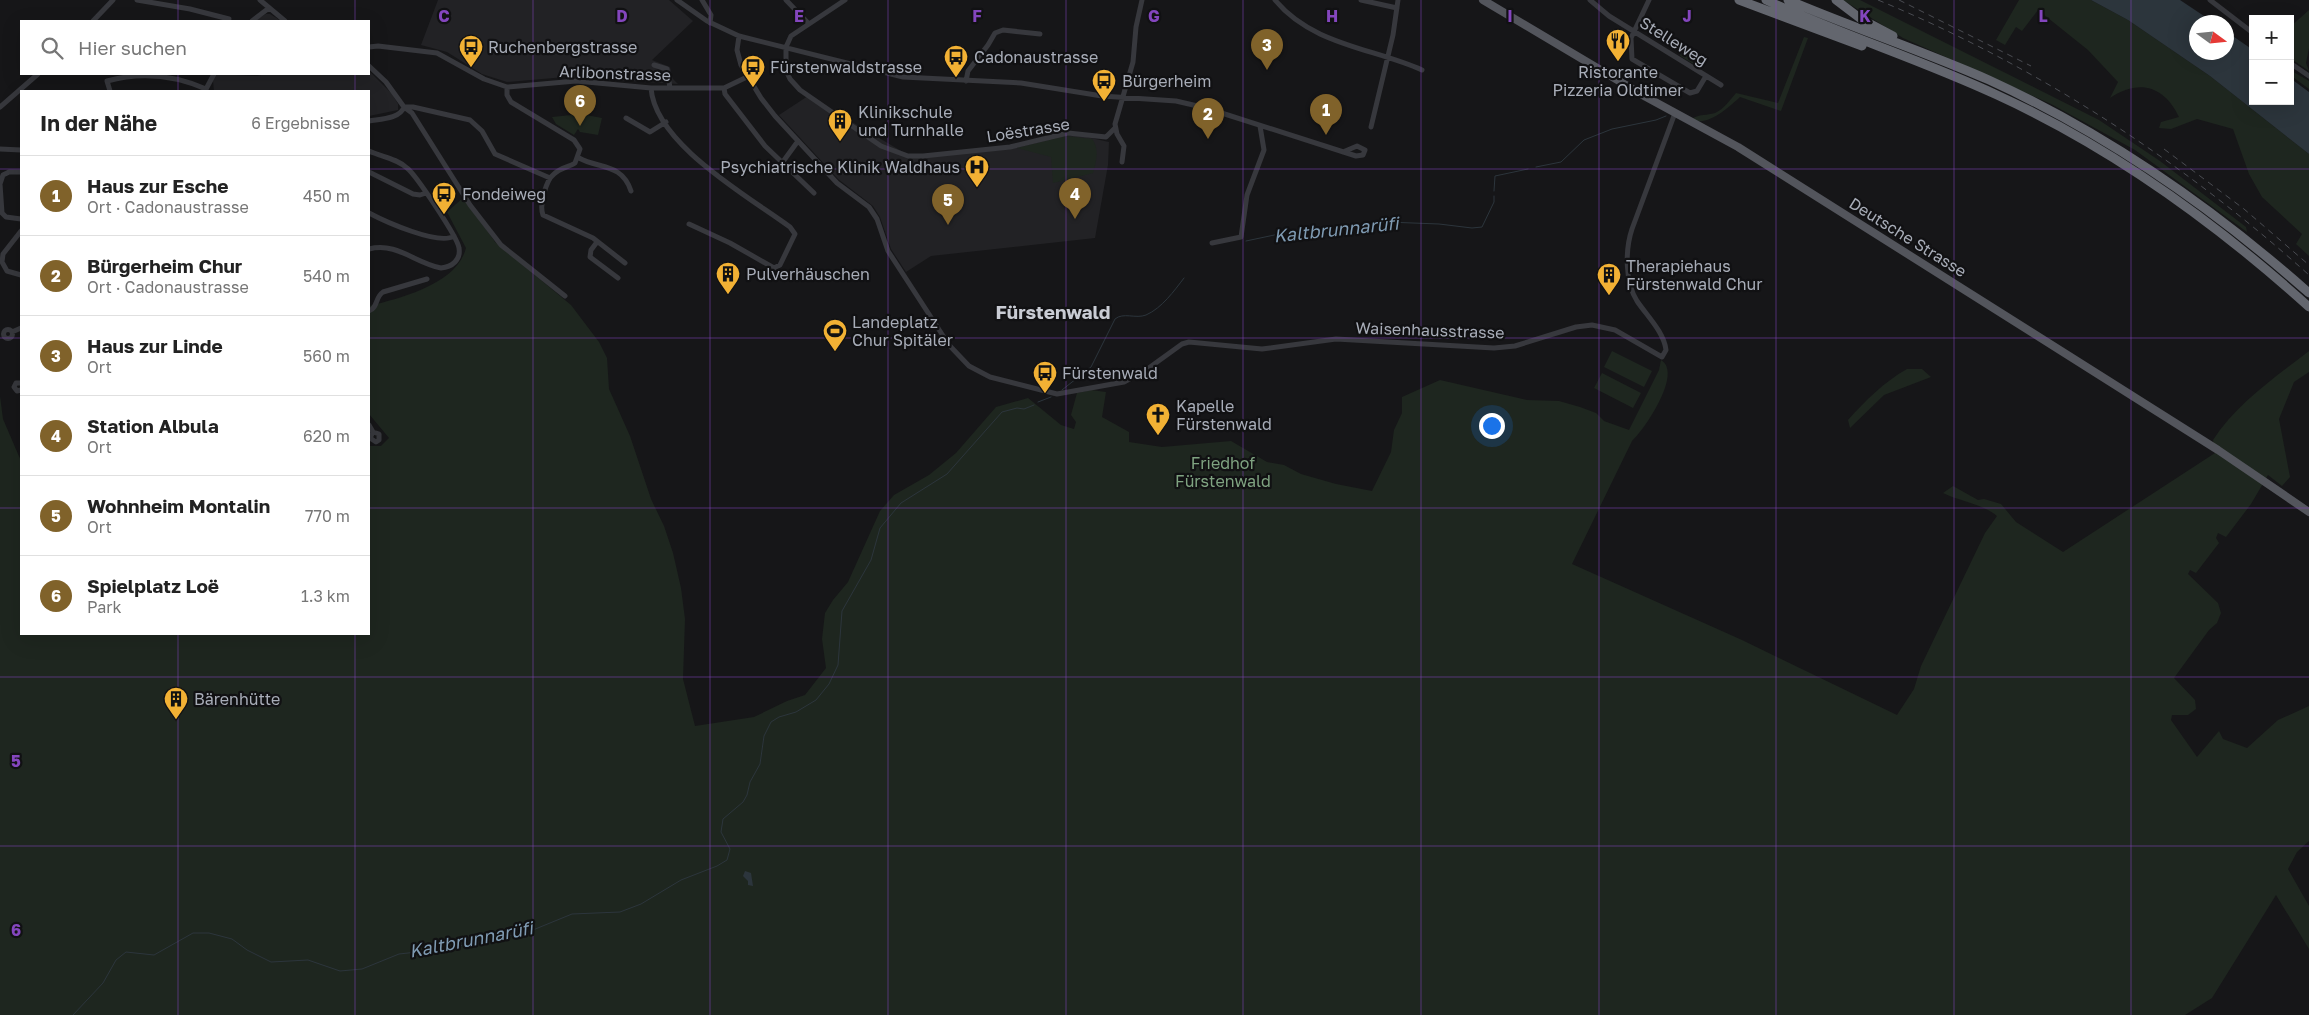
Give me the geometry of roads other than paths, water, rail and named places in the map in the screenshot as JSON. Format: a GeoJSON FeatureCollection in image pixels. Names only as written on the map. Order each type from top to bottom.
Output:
{"type":"FeatureCollection","features":[{"type":"Feature","properties":{"kind":"highway"},"geometry":{"type":"LineString","coordinates":[[1739,0],[1814,30],[1916,65],[1955,76]]}},
{"type":"Feature","properties":{"kind":"highway"},"geometry":{"type":"LineString","coordinates":[[1766,0],[1955,76],[2024,107],[2092,144],[2139,172],[2175,197],[2250,255],[2309,307]]}},
{"type":"Feature","properties":{"kind":"highway"},"geometry":{"type":"LineString","coordinates":[[1788,0],[1944,62],[2025,98],[2123,151],[2205,207],[2309,294]]}},
{"type":"Feature","properties":{"kind":"highway"},"geometry":{"type":"LineString","coordinates":[[1836,0],[1870,24],[1944,62]]}},
{"type":"Feature","properties":{"kind":"main road","name":"Deutsche Strasse"},"geometry":{"type":"LineString","coordinates":[[1484,0],[1675,113],[1738,147],[2225,454],[2309,512]]}},
{"type":"Feature","properties":{"kind":"street"},"geometry":{"type":"LineString","coordinates":[[94,20],[113,0]]}},
{"type":"Feature","properties":{"kind":"street"},"geometry":{"type":"LineString","coordinates":[[137,0],[190,9],[229,19]]}},
{"type":"Feature","properties":{"kind":"street"},"geometry":{"type":"LineString","coordinates":[[260,0],[284,20]]}},
{"type":"Feature","properties":{"kind":"street"},"geometry":{"type":"LineString","coordinates":[[677,0],[710,24],[739,36],[904,77],[1027,84],[1122,98],[1176,101],[1206,108],[1343,152]]}},
{"type":"Feature","properties":{"kind":"street"},"geometry":{"type":"LineString","coordinates":[[702,0],[712,17],[710,24]]}},
{"type":"Feature","properties":{"kind":"street"},"geometry":{"type":"LineString","coordinates":[[786,0],[809,24]]}},
{"type":"Feature","properties":{"kind":"street"},"geometry":{"type":"LineString","coordinates":[[786,47],[791,36],[845,0]]}},
{"type":"Feature","properties":{"kind":"street"},"geometry":{"type":"LineString","coordinates":[[1122,162],[1124,146],[1115,128],[1133,62],[1136,27],[1142,0]]}},
{"type":"Feature","properties":{"kind":"street"},"geometry":{"type":"LineString","coordinates":[[1361,0],[1397,8]]}},
{"type":"Feature","properties":{"kind":"street"},"geometry":{"type":"LineString","coordinates":[[1371,127],[1398,0]]}},
{"type":"Feature","properties":{"kind":"street","name":"Stelleweg"},"geometry":{"type":"LineString","coordinates":[[1590,0],[1609,16],[1721,85]]}},
{"type":"Feature","properties":{"kind":"street"},"geometry":{"type":"LineString","coordinates":[[1649,0],[1631,38],[1632,59],[1690,93],[1697,91],[1706,76]]}},
{"type":"Feature","properties":{"kind":"street"},"geometry":{"type":"LineString","coordinates":[[2210,0],[2249,30]]}},
{"type":"Feature","properties":{"kind":"street"},"geometry":{"type":"LineString","coordinates":[[1278,1],[1302,24],[1320,35],[1422,70]]}},
{"type":"Feature","properties":{"kind":"street"},"geometry":{"type":"LineString","coordinates":[[253,20],[269,8]]}},
{"type":"Feature","properties":{"kind":"street"},"geometry":{"type":"LineString","coordinates":[[966,81],[968,71],[988,45],[994,33],[1003,30],[1040,34]]}},
{"type":"Feature","properties":{"kind":"street"},"geometry":{"type":"LineString","coordinates":[[739,36],[738,55],[747,77],[775,116],[798,141],[782,163]]}},
{"type":"Feature","properties":{"kind":"street","name":"Arlibonstrasse"},"geometry":{"type":"LineString","coordinates":[[370,48],[378,46],[437,53],[484,79],[507,87],[576,82],[651,88],[724,88],[747,77]]}},
{"type":"Feature","properties":{"kind":"street","name":"Loëstrasse"},"geometry":{"type":"LineString","coordinates":[[786,47],[786,70],[790,79],[800,90],[875,143],[892,152],[908,156],[1010,147],[1068,133],[1106,137],[1115,128]]}},
{"type":"Feature","properties":{"kind":"street"},"geometry":{"type":"LineString","coordinates":[[654,65],[667,70],[670,88]]}},
{"type":"Feature","properties":{"kind":"street"},"geometry":{"type":"LineString","coordinates":[[2294,66],[2309,76]]}},
{"type":"Feature","properties":{"kind":"street"},"geometry":{"type":"LineString","coordinates":[[370,67],[386,82],[404,107],[412,113],[470,205],[501,245],[565,296]]}},
{"type":"Feature","properties":{"kind":"street"},"geometry":{"type":"LineString","coordinates":[[0,107],[37,75]]}},
{"type":"Feature","properties":{"kind":"street"},"geometry":{"type":"LineString","coordinates":[[110,90],[107,80],[133,75]]}},
{"type":"Feature","properties":{"kind":"street"},"geometry":{"type":"LineString","coordinates":[[145,75],[181,80],[206,90],[214,75]]}},
{"type":"Feature","properties":{"kind":"street"},"geometry":{"type":"LineString","coordinates":[[507,87],[507,95],[511,102],[578,144],[580,149],[579,158],[550,178],[541,204],[543,214],[597,242],[625,263]]}},
{"type":"Feature","properties":{"kind":"street"},"geometry":{"type":"LineString","coordinates":[[651,88],[653,105],[695,158],[790,227],[795,234],[780,265],[774,268],[730,243],[689,224]]}},
{"type":"Feature","properties":{"kind":"street"},"geometry":{"type":"LineString","coordinates":[[724,88],[725,94],[752,130],[782,163],[814,193]]}},
{"type":"Feature","properties":{"kind":"street"},"geometry":{"type":"LineString","coordinates":[[370,121],[396,116],[402,112],[404,107]]}},
{"type":"Feature","properties":{"kind":"street"},"geometry":{"type":"LineString","coordinates":[[404,107],[413,107],[470,120],[482,132],[496,154],[550,178]]}},
{"type":"Feature","properties":{"kind":"street","name":"Waisenhausstrasse"},"geometry":{"type":"LineString","coordinates":[[798,141],[837,182],[869,207],[877,219],[888,251],[949,345],[961,360],[990,377],[1057,394],[1124,382],[1146,370],[1185,343],[1262,349],[1336,339],[1494,348],[1515,346],[1576,327],[1592,325],[1614,330],[1662,356],[1666,350],[1663,340],[1637,300],[1632,288],[1628,269],[1628,242],[1675,113]]}},
{"type":"Feature","properties":{"kind":"street"},"geometry":{"type":"LineString","coordinates":[[626,118],[650,132],[666,122]]}},
{"type":"Feature","properties":{"kind":"street"},"geometry":{"type":"LineString","coordinates":[[1212,243],[1241,237],[1247,195],[1264,150],[1260,126]]}},
{"type":"Feature","properties":{"kind":"street"},"geometry":{"type":"LineString","coordinates":[[0,149],[20,150]]}},
{"type":"Feature","properties":{"kind":"street"},"geometry":{"type":"LineString","coordinates":[[370,151],[390,158],[408,168],[454,236],[459,245],[459,254],[452,265],[445,268],[433,266],[398,250],[384,247],[370,249]]}},
{"type":"Feature","properties":{"kind":"street"},"geometry":{"type":"LineString","coordinates":[[579,158],[616,171],[625,178],[631,191]]}},
{"type":"Feature","properties":{"kind":"street"},"geometry":{"type":"LineString","coordinates":[[20,172],[9,172],[3,175],[0,192],[2,213],[6,217],[20,219]]}},
{"type":"Feature","properties":{"kind":"street"},"geometry":{"type":"LineString","coordinates":[[370,172],[413,194],[420,196],[426,193]]}},
{"type":"Feature","properties":{"kind":"street"},"geometry":{"type":"LineString","coordinates":[[370,213],[398,226],[425,234],[448,239],[454,236]]}},
{"type":"Feature","properties":{"kind":"street"},"geometry":{"type":"LineString","coordinates":[[20,232],[3,254],[2,262],[7,271],[20,275]]}},
{"type":"Feature","properties":{"kind":"street"},"geometry":{"type":"LineString","coordinates":[[597,242],[590,250],[590,257],[618,278]]}},
{"type":"Feature","properties":{"kind":"street"},"geometry":{"type":"LineString","coordinates":[[370,311],[374,308],[379,296],[383,292],[427,279]]}},
{"type":"Feature","properties":{"kind":"street"},"geometry":{"type":"LineString","coordinates":[[12,332],[20,328]]}},
{"type":"Feature","properties":{"kind":"street"},"geometry":{"type":"LineString","coordinates":[[20,383],[18,382],[14,387],[17,391],[20,390]]}},
{"type":"Feature","properties":{"kind":"street"},"geometry":{"type":"LineString","coordinates":[[370,427],[373,432]]}},
{"type":"Feature","properties":{"kind":"waterway","name":"Kaltbrunnarüfi"},"geometry":{"type":"LineString","coordinates":[[1536,167],[1561,162],[1584,140],[1612,129],[1656,120],[1666,116]]}},
{"type":"Feature","properties":{"kind":"waterway","name":"Kaltbrunnarüfi"},"geometry":{"type":"LineString","coordinates":[[1494,191],[1495,176],[1528,169]]}},
{"type":"Feature","properties":{"kind":"waterway","name":"Kaltbrunnarüfi"},"geometry":{"type":"LineString","coordinates":[[1246,241],[1298,230],[1334,231],[1387,222],[1439,224],[1472,228],[1482,227],[1494,202],[1494,196]]}},
{"type":"Feature","properties":{"kind":"waterway","name":"Kaltbrunnarüfi"},"geometry":{"type":"LineString","coordinates":[[1062,390],[1091,367],[1115,319],[1122,316],[1142,316],[1152,312],[1167,299],[1184,278]]}},
{"type":"Feature","properties":{"kind":"waterway","name":"Kaltbrunnarüfi"},"geometry":{"type":"LineString","coordinates":[[1038,402],[1051,397]]}},
{"type":"Feature","properties":{"kind":"waterway","name":"Kaltbrunnarüfi"},"geometry":{"type":"LineString","coordinates":[[73,1015],[103,983],[116,960],[126,952],[154,955],[193,933],[209,933],[232,939],[247,950],[271,962],[308,960],[340,971],[362,969],[399,954],[444,949],[528,932],[572,914],[620,912],[641,904],[681,880],[717,866],[727,860],[730,849],[721,832],[723,819],[743,802],[747,795],[750,782],[760,764],[764,736],[771,722],[779,717],[796,712],[816,700],[829,684],[838,665],[842,611],[871,560],[880,528],[901,503],[947,474],[1002,412],[1017,408],[1024,409],[1034,405]]}},
{"type":"Feature","properties":{"kind":"railway"},"geometry":{"type":"LineString","coordinates":[[1878,0],[1937,26],[1994,55],[2105,119],[2210,193],[2309,275]]}},
{"type":"Feature","properties":{"kind":"railway"},"geometry":{"type":"LineString","coordinates":[[1899,0],[2031,66]]}},
{"type":"Feature","properties":{"kind":"railway"},"geometry":{"type":"LineString","coordinates":[[2164,149],[2244,209],[2309,265]]}},
{"type":"Feature","properties":{"kind":"place","name":"Ristorante Pizzeria Oldtimer"},"geometry":{"type":"Point","coordinates":[1618,62]}},
{"type":"Feature","properties":{"kind":"place","name":"Ruchenbergstrasse"},"geometry":{"type":"Point","coordinates":[471,68]}},
{"type":"Feature","properties":{"kind":"place","name":"Haus zur Linde"},"geometry":{"type":"Point","coordinates":[1267,70]}},
{"type":"Feature","properties":{"kind":"place","name":"Cadonaustrasse"},"geometry":{"type":"Point","coordinates":[956,78]}},
{"type":"Feature","properties":{"kind":"place","name":"Fürstenwaldstrasse"},"geometry":{"type":"Point","coordinates":[753,88]}},
{"type":"Feature","properties":{"kind":"place","name":"Bürgerheim"},"geometry":{"type":"Point","coordinates":[1104,102]}},
{"type":"Feature","properties":{"kind":"place","name":"Spielplatz Loë"},"geometry":{"type":"Point","coordinates":[580,126]}},
{"type":"Feature","properties":{"kind":"place","name":"Haus zur Esche"},"geometry":{"type":"Point","coordinates":[1326,135]}},
{"type":"Feature","properties":{"kind":"place","name":"Bürgerheim Chur"},"geometry":{"type":"Point","coordinates":[1208,139]}},
{"type":"Feature","properties":{"kind":"place","name":"Klinikschule und Turnhalle"},"geometry":{"type":"Point","coordinates":[840,142]}},
{"type":"Feature","properties":{"kind":"place","name":"Psychiatrische Klinik Waldhaus"},"geometry":{"type":"Point","coordinates":[977,188]}},
{"type":"Feature","properties":{"kind":"place","name":"Fondeiweg"},"geometry":{"type":"Point","coordinates":[444,215]}},
{"type":"Feature","properties":{"kind":"place","name":"Station Albula"},"geometry":{"type":"Point","coordinates":[1075,219]}},
{"type":"Feature","properties":{"kind":"place","name":"Wohnheim Montalin"},"geometry":{"type":"Point","coordinates":[948,225]}},
{"type":"Feature","properties":{"kind":"place","name":"Pulverhäuschen"},"geometry":{"type":"Point","coordinates":[728,295]}},
{"type":"Feature","properties":{"kind":"place","name":"Therapiehaus Fürstenwald Chur"},"geometry":{"type":"Point","coordinates":[1609,296]}},
{"type":"Feature","properties":{"kind":"place","name":"Landeplatz Chur Spitäler"},"geometry":{"type":"Point","coordinates":[835,352]}},
{"type":"Feature","properties":{"kind":"place","name":"Fürstenwald"},"geometry":{"type":"Point","coordinates":[1045,394]}},
{"type":"Feature","properties":{"kind":"place","name":"Kapelle Fürstenwald"},"geometry":{"type":"Point","coordinates":[1158,436]}},
{"type":"Feature","properties":{"kind":"place","name":"Bärenhütte"},"geometry":{"type":"Point","coordinates":[176,720]}},
{"type":"Feature","properties":{"kind":"district","name":"Fürstenwald"},"geometry":{"type":"Point","coordinates":[1053,312]}},
{"type":"Feature","properties":{"kind":"park label","name":"Friedhof Fürstenwald"},"geometry":{"type":"Point","coordinates":[1223,472]}}]}
